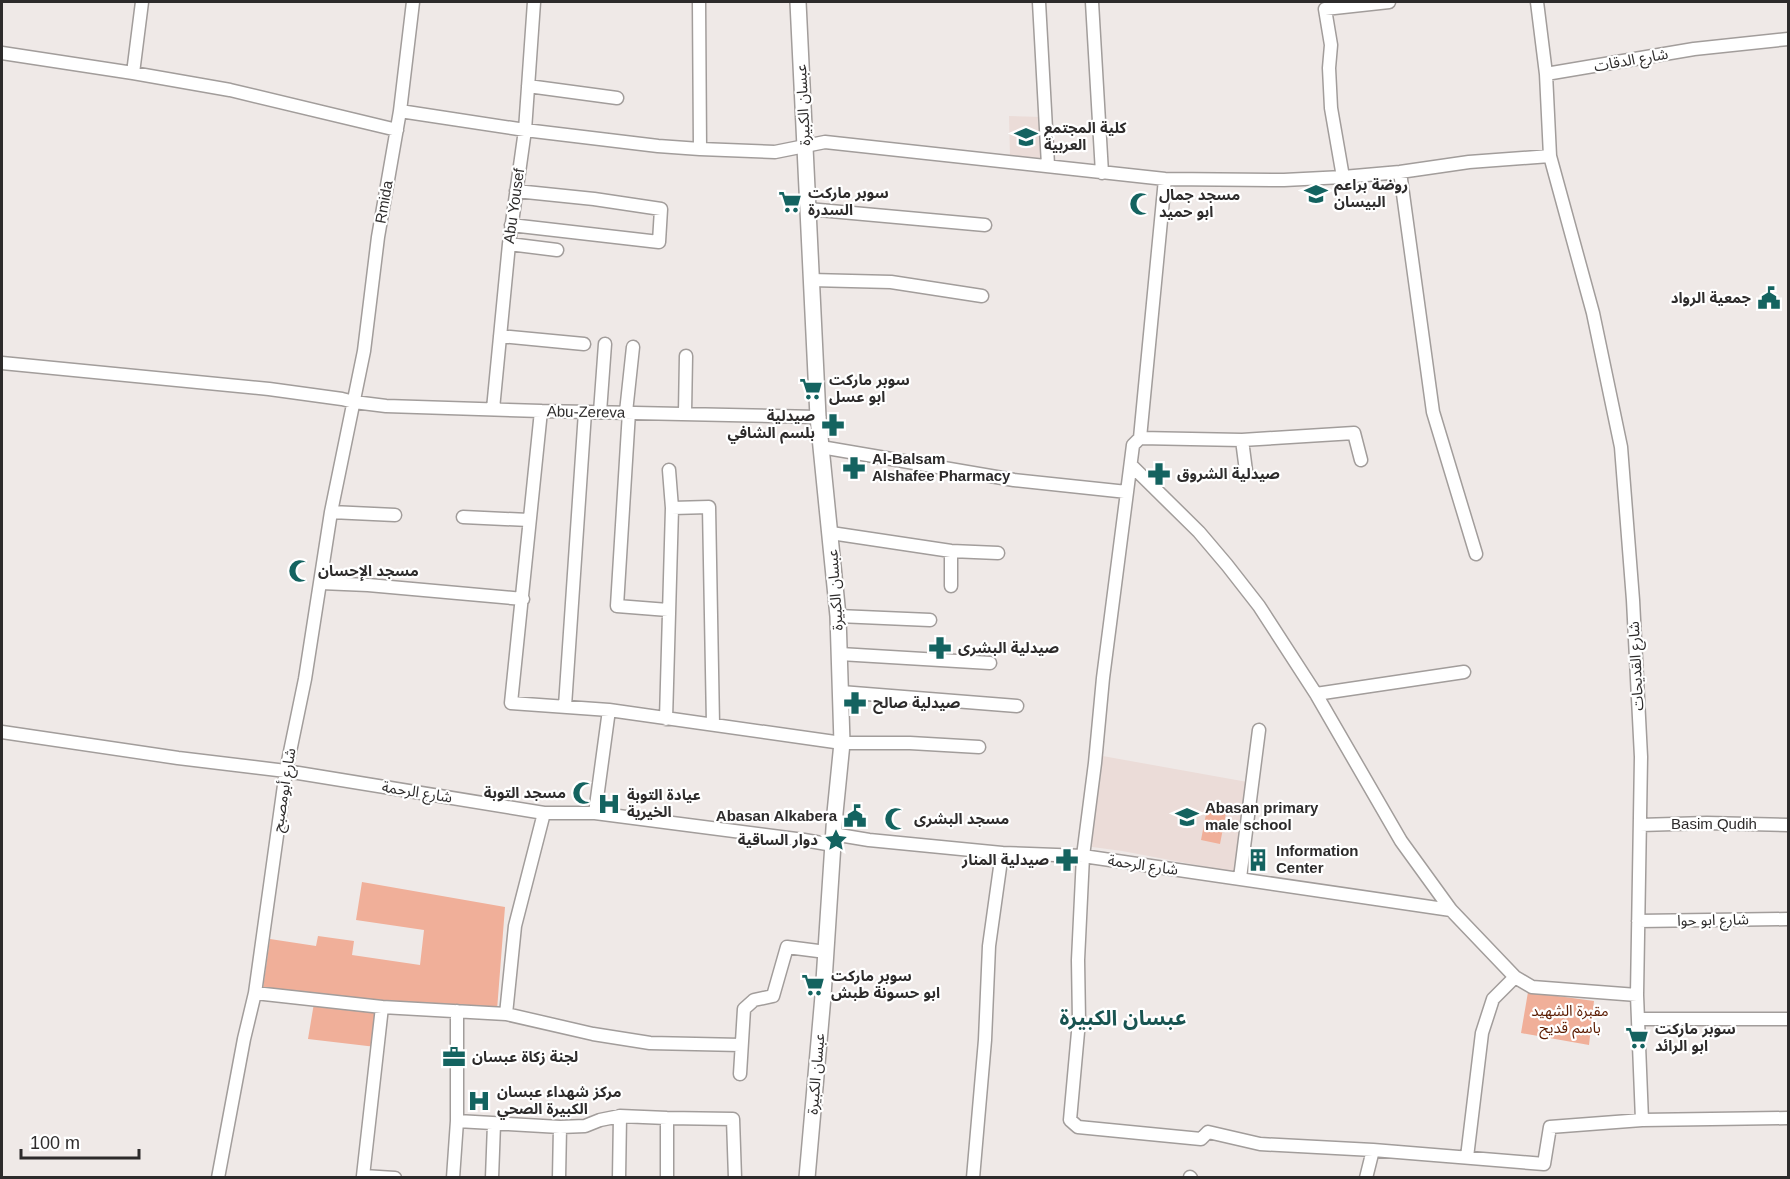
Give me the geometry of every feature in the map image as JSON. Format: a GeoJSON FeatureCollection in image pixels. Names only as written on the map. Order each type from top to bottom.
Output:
{"type":"FeatureCollection","features":[{"type":"Feature","properties":{"kind":"main road","name":"عبسان الكبيرة"},"geometry":{"type":"LineString","coordinates":[[798,2],[818,417],[838,616],[842,743],[807,1178]]}},
{"type":"Feature","properties":{"kind":"street"},"geometry":{"type":"LineString","coordinates":[[133,73],[142,2]]}},
{"type":"Feature","properties":{"kind":"street","name":"Rmida"},"geometry":{"type":"LineString","coordinates":[[354,402],[364,351],[378,237],[400,111],[413,2]]}},
{"type":"Feature","properties":{"kind":"street","name":"Abu Yousef"},"geometry":{"type":"LineString","coordinates":[[493,410],[508,244],[525,130],[534,2]]}},
{"type":"Feature","properties":{"kind":"street"},"geometry":{"type":"LineString","coordinates":[[699,2],[700,149]]}},
{"type":"Feature","properties":{"kind":"street"},"geometry":{"type":"LineString","coordinates":[[1039,2],[1048,165]]}},
{"type":"Feature","properties":{"kind":"street"},"geometry":{"type":"LineString","coordinates":[[1092,2],[1102,173]]}},
{"type":"Feature","properties":{"kind":"street"},"geometry":{"type":"LineString","coordinates":[[1342,177],[1331,108],[1329,68],[1331,45],[1325,9],[1389,2]]}},
{"type":"Feature","properties":{"kind":"street"},"geometry":{"type":"LineString","coordinates":[[1537,2],[1546,74]]}},
{"type":"Feature","properties":{"kind":"street","name":"شارع الدقات"},"geometry":{"type":"LineString","coordinates":[[1546,74],[1694,50],[1788,39]]}},
{"type":"Feature","properties":{"kind":"street"},"geometry":{"type":"LineString","coordinates":[[2,53],[230,90],[397,130]]}},
{"type":"Feature","properties":{"kind":"street","name":"شارع القديحات"},"geometry":{"type":"LineString","coordinates":[[1546,74],[1550,156],[1593,313],[1621,447],[1633,600],[1640,734],[1637,995],[1642,1120]]}},
{"type":"Feature","properties":{"kind":"street"},"geometry":{"type":"LineString","coordinates":[[528,86],[617,98]]}},
{"type":"Feature","properties":{"kind":"street"},"geometry":{"type":"LineString","coordinates":[[400,111],[525,130],[658,146],[775,152],[825,142],[1165,179],[1284,180],[1342,177],[1400,172],[1469,162],[1550,156]]}},
{"type":"Feature","properties":{"kind":"street"},"geometry":{"type":"LineString","coordinates":[[1400,172],[1433,412],[1476,554]]}},
{"type":"Feature","properties":{"kind":"street"},"geometry":{"type":"LineString","coordinates":[[1165,179],[1140,438],[1133,445],[1126,492],[1083,856],[1078,960],[1079,1021],[1071,1120],[1078,1127],[1098,1130],[1201,1138],[1208,1131],[1260,1143],[1544,1164],[1550,1127],[1642,1120],[1788,1118]]}},
{"type":"Feature","properties":{"kind":"street"},"geometry":{"type":"LineString","coordinates":[[511,225],[659,242],[661,209],[516,191]]}},
{"type":"Feature","properties":{"kind":"street"},"geometry":{"type":"LineString","coordinates":[[808,209],[985,225]]}},
{"type":"Feature","properties":{"kind":"street"},"geometry":{"type":"LineString","coordinates":[[508,244],[557,250]]}},
{"type":"Feature","properties":{"kind":"street"},"geometry":{"type":"LineString","coordinates":[[812,280],[891,282],[982,296]]}},
{"type":"Feature","properties":{"kind":"street"},"geometry":{"type":"LineString","coordinates":[[500,336],[584,344]]}},
{"type":"Feature","properties":{"kind":"street"},"geometry":{"type":"LineString","coordinates":[[600,412],[605,344]]}},
{"type":"Feature","properties":{"kind":"street"},"geometry":{"type":"LineString","coordinates":[[633,347],[616,606],[668,610]]}},
{"type":"Feature","properties":{"kind":"street"},"geometry":{"type":"LineString","coordinates":[[686,356],[686,413]]}},
{"type":"Feature","properties":{"kind":"street","name":"Abu-Zereva"},"geometry":{"type":"LineString","coordinates":[[2,363],[269,389],[386,406],[818,417]]}},
{"type":"Feature","properties":{"kind":"street","name":"شارع أبومصبح"},"geometry":{"type":"LineString","coordinates":[[218,1178],[255,993],[286,771],[305,679],[331,512],[354,402]]}},
{"type":"Feature","properties":{"kind":"street"},"geometry":{"type":"LineString","coordinates":[[541,411],[511,703],[609,710],[842,743],[910,743],[979,747]]}},
{"type":"Feature","properties":{"kind":"street"},"geometry":{"type":"LineString","coordinates":[[565,706],[585,412]]}},
{"type":"Feature","properties":{"kind":"street"},"geometry":{"type":"LineString","coordinates":[[1140,438],[1242,440],[1354,433],[1361,460]]}},
{"type":"Feature","properties":{"kind":"street"},"geometry":{"type":"LineString","coordinates":[[1242,440],[1246,471]]}},
{"type":"Feature","properties":{"kind":"street"},"geometry":{"type":"LineString","coordinates":[[821,447],[1014,480],[1126,492]]}},
{"type":"Feature","properties":{"kind":"street"},"geometry":{"type":"LineString","coordinates":[[1131,465],[1199,532],[1259,606],[1316,694],[1401,841],[1451,910],[1515,977],[1532,987],[1637,995]]}},
{"type":"Feature","properties":{"kind":"street"},"geometry":{"type":"LineString","coordinates":[[666,719],[672,508],[669,470]]}},
{"type":"Feature","properties":{"kind":"street"},"geometry":{"type":"LineString","coordinates":[[672,508],[709,507],[713,724]]}},
{"type":"Feature","properties":{"kind":"street"},"geometry":{"type":"LineString","coordinates":[[331,512],[395,515]]}},
{"type":"Feature","properties":{"kind":"street"},"geometry":{"type":"LineString","coordinates":[[463,517],[529,520]]}},
{"type":"Feature","properties":{"kind":"street"},"geometry":{"type":"LineString","coordinates":[[831,533],[951,551],[998,553]]}},
{"type":"Feature","properties":{"kind":"street"},"geometry":{"type":"LineString","coordinates":[[951,551],[951,586]]}},
{"type":"Feature","properties":{"kind":"street"},"geometry":{"type":"LineString","coordinates":[[321,583],[523,599]]}},
{"type":"Feature","properties":{"kind":"street"},"geometry":{"type":"LineString","coordinates":[[838,616],[930,620]]}},
{"type":"Feature","properties":{"kind":"street"},"geometry":{"type":"LineString","coordinates":[[840,654],[990,663]]}},
{"type":"Feature","properties":{"kind":"street"},"geometry":{"type":"LineString","coordinates":[[1316,694],[1464,672]]}},
{"type":"Feature","properties":{"kind":"street"},"geometry":{"type":"LineString","coordinates":[[841,692],[1017,706]]}},
{"type":"Feature","properties":{"kind":"street"},"geometry":{"type":"LineString","coordinates":[[595,813],[609,710]]}},
{"type":"Feature","properties":{"kind":"street"},"geometry":{"type":"LineString","coordinates":[[1240,878],[1259,730]]}},
{"type":"Feature","properties":{"kind":"street","name":"شارع الرحمة"},"geometry":{"type":"LineString","coordinates":[[2,732],[178,758],[286,771],[544,813],[595,813],[804,840],[869,840],[1002,853],[1083,856],[1451,910]]}},
{"type":"Feature","properties":{"kind":"street"},"geometry":{"type":"LineString","coordinates":[[506,1014],[515,926],[544,813]]}},
{"type":"Feature","properties":{"kind":"street","name":"Basim Qudih"},"geometry":{"type":"LineString","coordinates":[[1640,825],[1707,823],[1788,825]]}},
{"type":"Feature","properties":{"kind":"street"},"geometry":{"type":"LineString","coordinates":[[973,1178],[985,1040],[989,946],[1002,853]]}},
{"type":"Feature","properties":{"kind":"street","name":"شارع ابو حوا"},"geometry":{"type":"LineString","coordinates":[[1638,921],[1788,920]]}},
{"type":"Feature","properties":{"kind":"street"},"geometry":{"type":"LineString","coordinates":[[740,1074],[744,1009],[754,1000],[773,996],[787,947],[826,952]]}},
{"type":"Feature","properties":{"kind":"street"},"geometry":{"type":"LineString","coordinates":[[1467,1157],[1482,1033],[1493,999],[1515,977]]}},
{"type":"Feature","properties":{"kind":"street"},"geometry":{"type":"LineString","coordinates":[[255,993],[382,1007],[506,1014],[593,1034],[650,1043],[741,1045]]}},
{"type":"Feature","properties":{"kind":"street"},"geometry":{"type":"LineString","coordinates":[[382,1007],[363,1177],[395,1178]]}},
{"type":"Feature","properties":{"kind":"street"},"geometry":{"type":"LineString","coordinates":[[453,1178],[458,1121],[457,1011]]}},
{"type":"Feature","properties":{"kind":"street"},"geometry":{"type":"LineString","coordinates":[[1638,1019],[1788,1019]]}},
{"type":"Feature","properties":{"kind":"street"},"geometry":{"type":"LineString","coordinates":[[458,1121],[560,1127],[585,1126],[620,1116],[733,1119],[735,1178]]}},
{"type":"Feature","properties":{"kind":"street"},"geometry":{"type":"LineString","coordinates":[[619,1178],[620,1116]]}},
{"type":"Feature","properties":{"kind":"street"},"geometry":{"type":"LineString","coordinates":[[667,1118],[667,1178]]}},
{"type":"Feature","properties":{"kind":"street"},"geometry":{"type":"LineString","coordinates":[[492,1178],[494,1124]]}},
{"type":"Feature","properties":{"kind":"street"},"geometry":{"type":"LineString","coordinates":[[559,1178],[560,1127]]}},
{"type":"Feature","properties":{"kind":"street"},"geometry":{"type":"LineString","coordinates":[[1366,1178],[1373,1150]]}},
{"type":"Feature","properties":{"kind":"shaded area","name":"كلية المجتمع العربية"},"geometry":{"type":"Polygon","coordinates":[[[1009,116],[1042,117],[1044,158],[1010,157],[1009,116]]]}},
{"type":"Feature","properties":{"kind":"shaded area","name":"Abasan primary male school"},"geometry":{"type":"Polygon","coordinates":[[[1097,755],[1253,783],[1239,873],[1085,846],[1097,755]]]}},
{"type":"Feature","properties":{"kind":"green space"},"geometry":{"type":"Polygon","coordinates":[[[1207,809],[1226,813],[1220,844],[1201,840],[1207,809]]]}},
{"type":"Feature","properties":{"kind":"green space"},"geometry":{"type":"Polygon","coordinates":[[[362,882],[505,907],[497,1010],[375,1005],[263,988],[270,939],[316,946],[318,936],[354,941],[352,955],[420,965],[424,930],[356,920],[362,882]]]}},
{"type":"Feature","properties":{"kind":"green space","name":"مقبرة الشهيد باسم قديح"},"geometry":{"type":"Polygon","coordinates":[[[1528,992],[1594,1001],[1589,1045],[1521,1033],[1528,992]]]}},
{"type":"Feature","properties":{"kind":"green space"},"geometry":{"type":"Polygon","coordinates":[[[314,1003],[374,1010],[380,1017],[376,1047],[308,1039],[314,1003]]]}},
{"type":"Feature","properties":{"kind":"place","name":"كلية المجتمع العربية"},"geometry":{"type":"Point","coordinates":[1026,137]}},
{"type":"Feature","properties":{"kind":"place","name":"روضة براعم البيسان"},"geometry":{"type":"Point","coordinates":[1316,194]}},
{"type":"Feature","properties":{"kind":"place","name":"سوبر ماركت السدرة"},"geometry":{"type":"Point","coordinates":[790,202]}},
{"type":"Feature","properties":{"kind":"place","name":"مسجد جمال ابو حميد"},"geometry":{"type":"Point","coordinates":[1141,204]}},
{"type":"Feature","properties":{"kind":"place","name":"جمعية الرواد"},"geometry":{"type":"Point","coordinates":[1769,298]}},
{"type":"Feature","properties":{"kind":"place","name":"سوبر ماركت ابو عسل"},"geometry":{"type":"Point","coordinates":[811,389]}},
{"type":"Feature","properties":{"kind":"place","name":"صيدلية بلسم الشافي"},"geometry":{"type":"Point","coordinates":[833,425]}},
{"type":"Feature","properties":{"kind":"place","name":"Al-Balsam Alshafee Pharmacy"},"geometry":{"type":"Point","coordinates":[854,468]}},
{"type":"Feature","properties":{"kind":"place","name":"صيدلية الشروق"},"geometry":{"type":"Point","coordinates":[1159,474]}},
{"type":"Feature","properties":{"kind":"place","name":"مسجد الإحسان"},"geometry":{"type":"Point","coordinates":[300,571]}},
{"type":"Feature","properties":{"kind":"place","name":"صيدلية البشرى"},"geometry":{"type":"Point","coordinates":[940,648]}},
{"type":"Feature","properties":{"kind":"place","name":"صيدلية صالح"},"geometry":{"type":"Point","coordinates":[855,703]}},
{"type":"Feature","properties":{"kind":"place","name":"مسجد التوبة"},"geometry":{"type":"Point","coordinates":[584,793]}},
{"type":"Feature","properties":{"kind":"place","name":"عيادة التوبة الخيرية"},"geometry":{"type":"Point","coordinates":[609,804]}},
{"type":"Feature","properties":{"kind":"place","name":"Abasan Alkabera"},"geometry":{"type":"Point","coordinates":[855,816]}},
{"type":"Feature","properties":{"kind":"place","name":"Abasan primary male school"},"geometry":{"type":"Point","coordinates":[1187,817]}},
{"type":"Feature","properties":{"kind":"place","name":"مسجد البشرى"},"geometry":{"type":"Point","coordinates":[896,819]}},
{"type":"Feature","properties":{"kind":"place","name":"دوار الساقية"},"geometry":{"type":"Point","coordinates":[836,840]}},
{"type":"Feature","properties":{"kind":"place","name":"صيدلية المنار"},"geometry":{"type":"Point","coordinates":[1067,860]}},
{"type":"Feature","properties":{"kind":"place","name":"Information Center"},"geometry":{"type":"Point","coordinates":[1258,860]}},
{"type":"Feature","properties":{"kind":"place","name":"سوبر ماركت ابو حسونة طبش"},"geometry":{"type":"Point","coordinates":[813,985]}},
{"type":"Feature","properties":{"kind":"place","name":"سوبر ماركت ابو الرائد"},"geometry":{"type":"Point","coordinates":[1637,1038]}},
{"type":"Feature","properties":{"kind":"place","name":"لجنة زكاة عبسان"},"geometry":{"type":"Point","coordinates":[454,1057]}},
{"type":"Feature","properties":{"kind":"place","name":"مركز شهداء عبسان الكبيرة الصحي"},"geometry":{"type":"Point","coordinates":[479,1101]}},
{"type":"Feature","properties":{"kind":"district","name":"عبسان الكبيرة"},"geometry":{"type":"Point","coordinates":[1123,1018]}}]}
